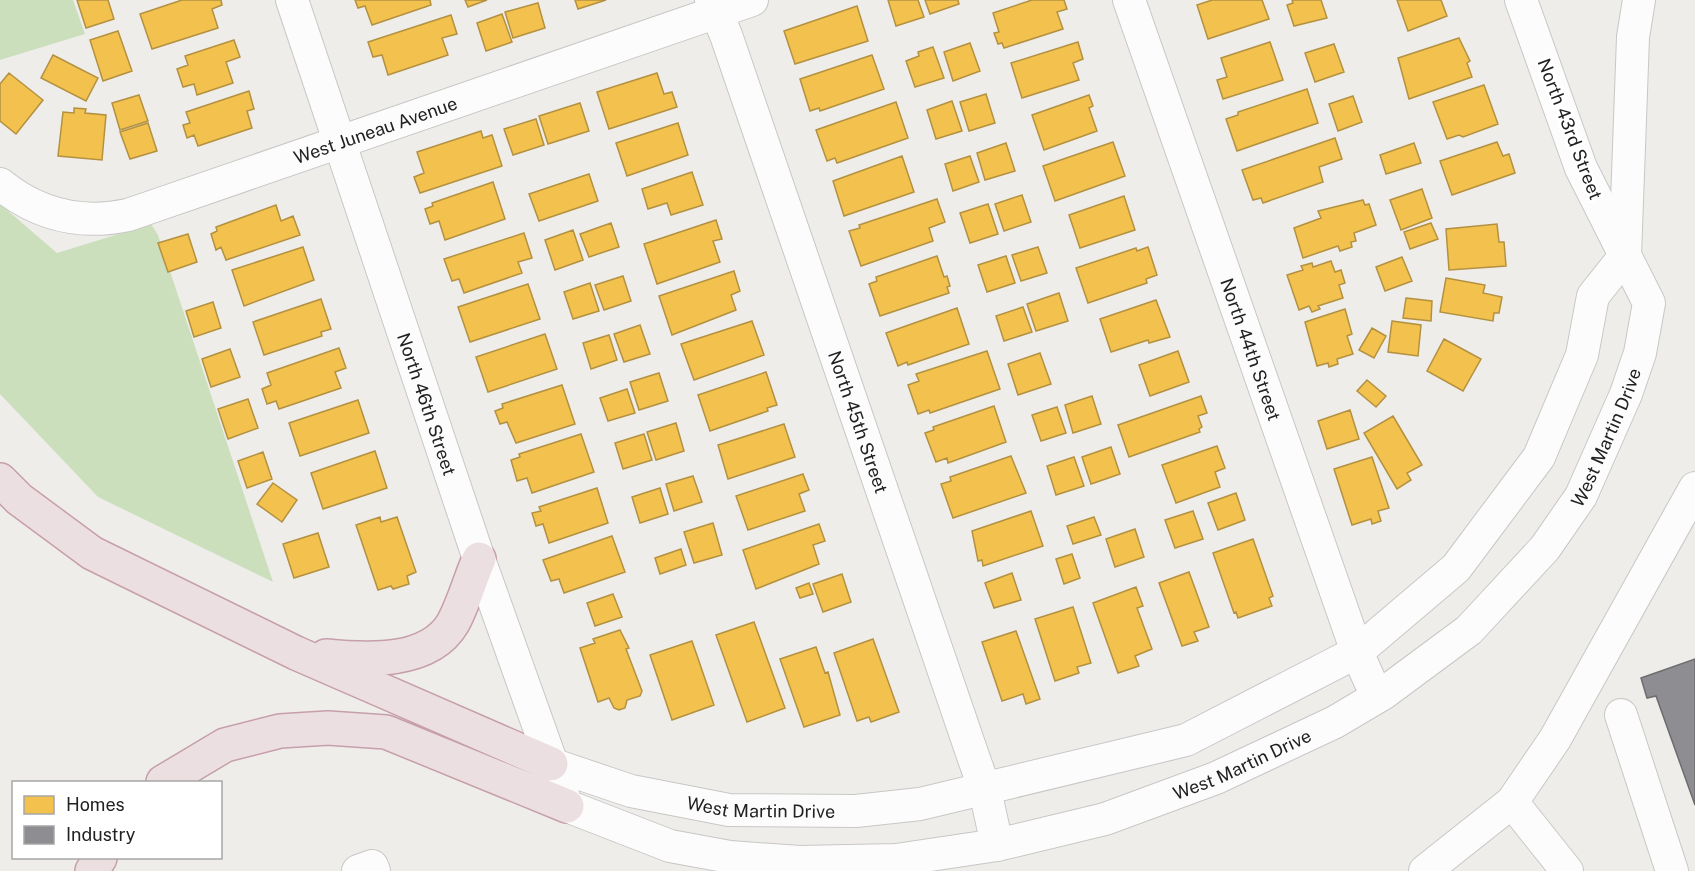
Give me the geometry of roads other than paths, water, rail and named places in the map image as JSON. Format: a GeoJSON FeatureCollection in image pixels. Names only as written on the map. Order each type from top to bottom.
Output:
{"type":"FeatureCollection","features":[{"type":"Feature","properties":{"kind":"highway"},"geometry":{"type":"LineString","coordinates":[[0,480],[19,499],[92,553],[296,654],[551,764]]}},
{"type":"Feature","properties":{"kind":"highway"},"geometry":{"type":"LineString","coordinates":[[296,654],[371,660],[424,650],[452,624],[479,559]]}},
{"type":"Feature","properties":{"kind":"highway"},"geometry":{"type":"LineString","coordinates":[[166,781],[225,746],[280,731],[328,728],[386,732],[567,806]]}},
{"type":"Feature","properties":{"kind":"street","name":"North 46th Street"},"geometry":{"type":"LineString","coordinates":[[292,0],[479,559],[567,806]]}},
{"type":"Feature","properties":{"kind":"street","name":"West Juneau Avenue"},"geometry":{"type":"LineString","coordinates":[[0,184],[19,197],[53,212],[83,220],[112,218],[340,142],[714,7],[752,0]]}},
{"type":"Feature","properties":{"kind":"street","name":"North 44th Street"},"geometry":{"type":"LineString","coordinates":[[1129,0],[1357,652],[1377,697]]}},
{"type":"Feature","properties":{"kind":"street","name":"North 43rd Street"},"geometry":{"type":"LineString","coordinates":[[1521,0],[1581,168],[1625,256]]}},
{"type":"Feature","properties":{"kind":"street","name":"West Martin Drive"},"geometry":{"type":"LineString","coordinates":[[567,806],[670,846],[731,864],[896,861],[997,845],[1106,819],[1216,778],[1335,722],[1377,697],[1469,630],[1545,548],[1581,496],[1626,394],[1640,353],[1649,303],[1625,256],[1633,38],[1639,0]]}},
{"type":"Feature","properties":{"kind":"street","name":"North 45th Street"},"geometry":{"type":"LineString","coordinates":[[714,7],[985,790],[997,845]]}},
{"type":"Feature","properties":{"kind":"street","name":"West Martin Drive"},"geometry":{"type":"LineString","coordinates":[[551,764],[631,790],[729,810],[856,811],[920,804],[1186,740],[1357,652],[1456,568],[1539,457],[1582,355],[1593,296],[1625,256]]}},
{"type":"Feature","properties":{"kind":"street"},"geometry":{"type":"LineString","coordinates":[[1425,871],[1512,801],[1555,739],[1695,488]]}},
{"type":"Feature","properties":{"kind":"street"},"geometry":{"type":"LineString","coordinates":[[1621,715],[1672,871]]}},
{"type":"Feature","properties":{"kind":"street"},"geometry":{"type":"LineString","coordinates":[[1512,801],[1567,871]]}},
{"type":"Feature","properties":{"kind":"street"},"geometry":{"type":"LineString","coordinates":[[729,810],[731,864]]}},
{"type":"Feature","properties":{"kind":"street"},"geometry":{"type":"LineString","coordinates":[[358,871],[372,866],[374,871]]}}]}
